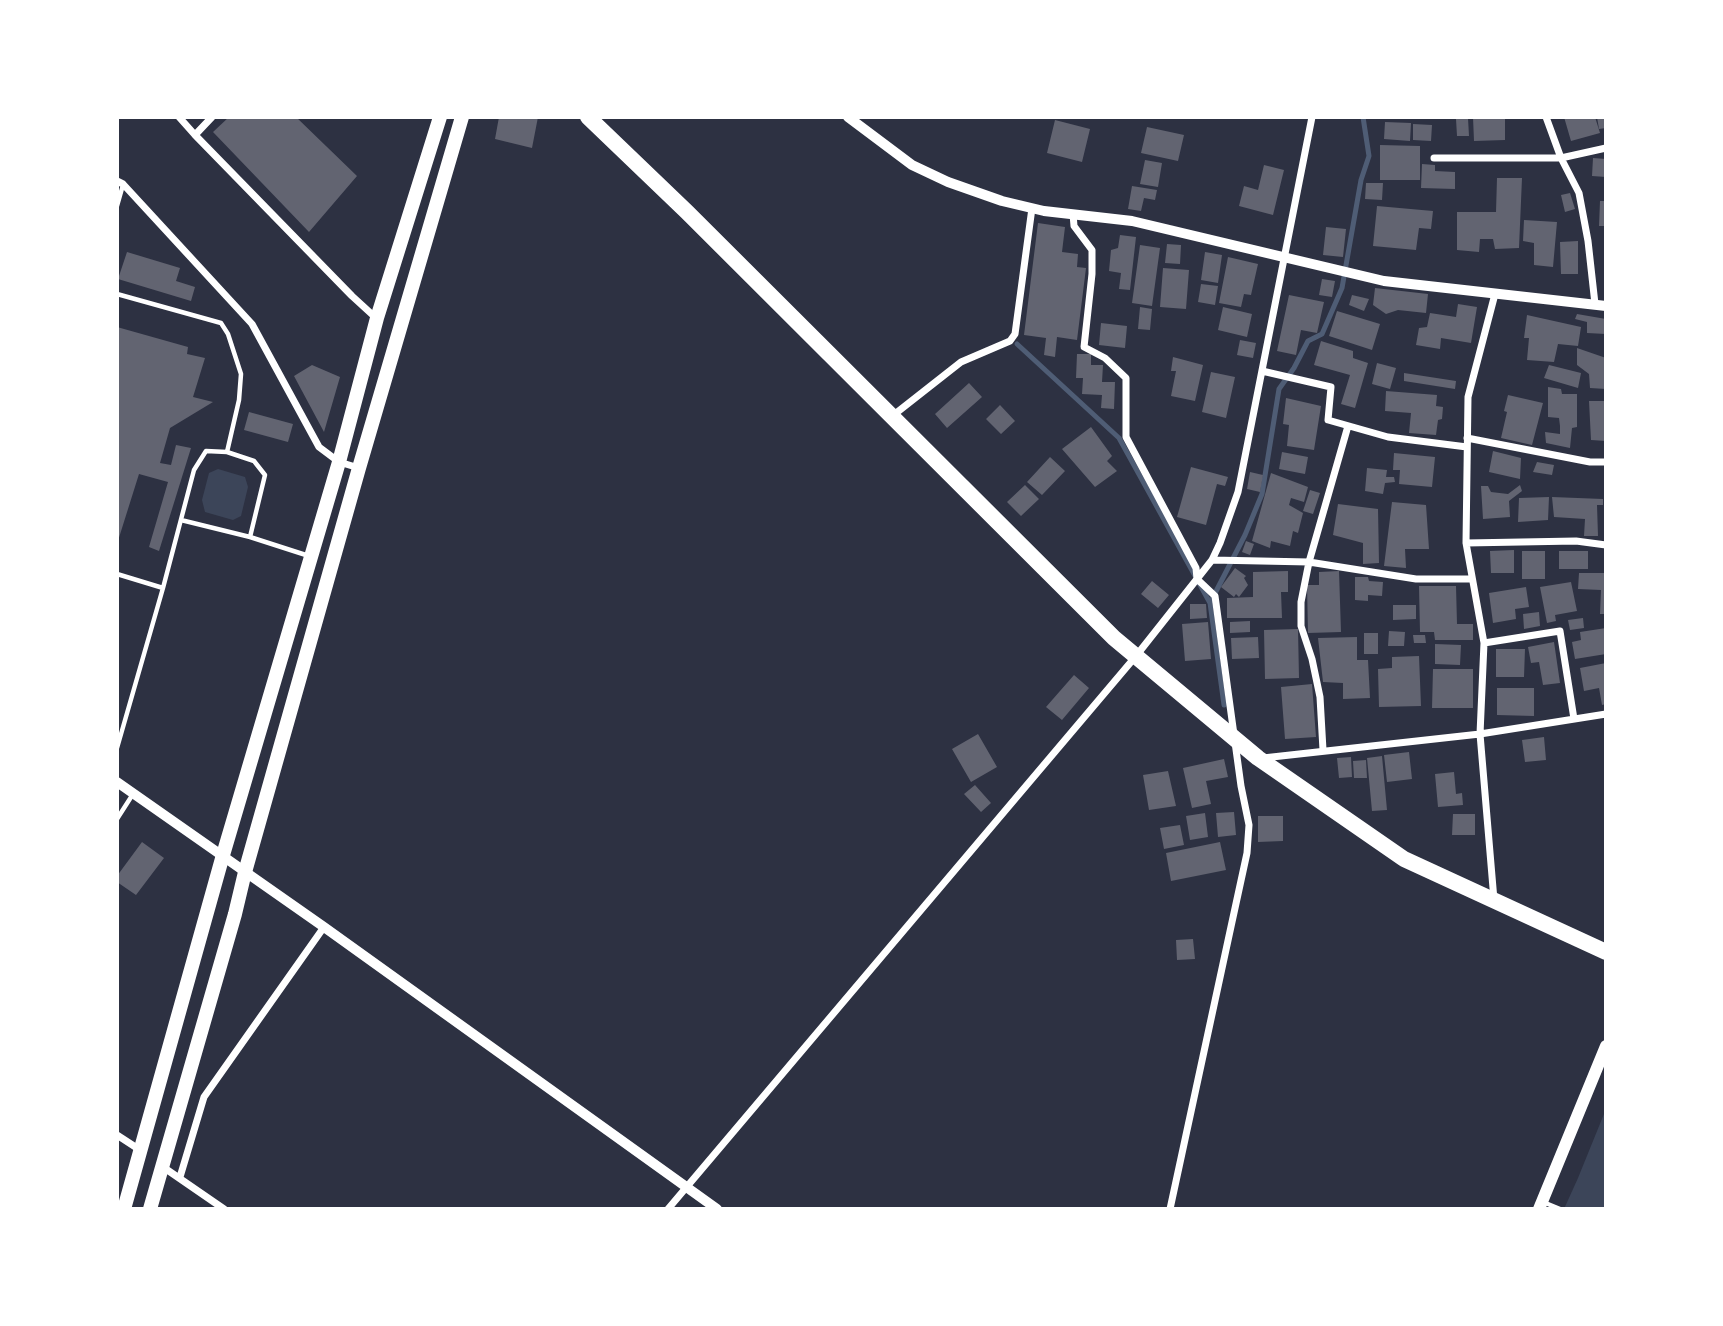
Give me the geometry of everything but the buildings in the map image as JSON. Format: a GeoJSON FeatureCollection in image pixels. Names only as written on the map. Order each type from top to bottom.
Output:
{"type":"FeatureCollection","features":[{"type":"Feature","properties":{"kind":"highway"},"geometry":{"type":"LineString","coordinates":[[588,117],[687,212],[1114,638],[1258,758],[1405,859],[1606,952]]}},
{"type":"Feature","properties":{"kind":"main road"},"geometry":{"type":"LineString","coordinates":[[124,1209],[223,855],[339,461],[377,318],[440,117]]}},
{"type":"Feature","properties":{"kind":"main road"},"geometry":{"type":"LineString","coordinates":[[150,1209],[359,468],[462,117]]}},
{"type":"Feature","properties":{"kind":"main road"},"geometry":{"type":"LineString","coordinates":[[1541,1205],[1606,1046]]}},
{"type":"Feature","properties":{"kind":"street"},"geometry":{"type":"LineString","coordinates":[[179,117],[352,296],[377,318]]}},
{"type":"Feature","properties":{"kind":"street"},"geometry":{"type":"LineString","coordinates":[[195,135],[212,117]]}},
{"type":"Feature","properties":{"kind":"street"},"geometry":{"type":"LineString","coordinates":[[848,117],[912,165],[948,182],[1002,201],[1032,208],[1132,221],[1384,281],[1600,305],[1579,193],[1561,158],[1546,117]]}},
{"type":"Feature","properties":{"kind":"street"},"geometry":{"type":"LineString","coordinates":[[668,1209],[1136,656],[1212,560],[1238,492],[1312,117]]}},
{"type":"Feature","properties":{"kind":"street"},"geometry":{"type":"LineString","coordinates":[[1434,158],[1561,158],[1606,148]]}},
{"type":"Feature","properties":{"kind":"street"},"geometry":{"type":"LineString","coordinates":[[120,183],[252,324],[319,447],[339,461],[359,468]]}},
{"type":"Feature","properties":{"kind":"street"},"geometry":{"type":"LineString","coordinates":[[891,417],[961,362],[1010,341],[1016,334],[1032,208]]}},
{"type":"Feature","properties":{"kind":"street"},"geometry":{"type":"LineString","coordinates":[[1073,214],[1074,226],[1092,250],[1084,347],[1105,358],[1126,378],[1126,437],[1196,568],[1197,579],[1215,596],[1249,825],[1247,853],[1170,1209]]}},
{"type":"Feature","properties":{"kind":"street"},"geometry":{"type":"LineString","coordinates":[[1494,900],[1480,734],[1484,643],[1466,543],[1468,397],[1495,294]]}},
{"type":"Feature","properties":{"kind":"street"},"geometry":{"type":"LineString","coordinates":[[1262,372],[1331,387],[1328,420],[1388,437],[1467,442],[1590,462],[1606,462]]}},
{"type":"Feature","properties":{"kind":"street"},"geometry":{"type":"LineString","coordinates":[[1323,750],[1320,696],[1301,626],[1301,602],[1309,562],[1348,426]]}},
{"type":"Feature","properties":{"kind":"street"},"geometry":{"type":"LineString","coordinates":[[1466,543],[1576,541],[1606,545]]}},
{"type":"Feature","properties":{"kind":"street"},"geometry":{"type":"LineString","coordinates":[[1212,560],[1309,562],[1416,579],[1471,579]]}},
{"type":"Feature","properties":{"kind":"street"},"geometry":{"type":"LineString","coordinates":[[1484,643],[1560,631],[1574,719]]}},
{"type":"Feature","properties":{"kind":"street"},"geometry":{"type":"LineString","coordinates":[[1258,758],[1480,734],[1606,714]]}},
{"type":"Feature","properties":{"kind":"street"},"geometry":{"type":"LineString","coordinates":[[117,782],[717,1209]]}},
{"type":"Feature","properties":{"kind":"street"},"geometry":{"type":"LineString","coordinates":[[180,1177],[204,1097],[324,927]]}},
{"type":"Feature","properties":{"kind":"street"},"geometry":{"type":"LineString","coordinates":[[117,1135],[141,1150]]}},
{"type":"Feature","properties":{"kind":"street"},"geometry":{"type":"LineString","coordinates":[[162,1167],[224,1209]]}},
{"type":"Feature","properties":{"kind":"lane"},"geometry":{"type":"LineString","coordinates":[[117,206],[120,183]]}},
{"type":"Feature","properties":{"kind":"lane"},"geometry":{"type":"LineString","coordinates":[[117,294],[221,323],[228,334],[241,374],[239,400],[227,452]]}},
{"type":"Feature","properties":{"kind":"lane"},"geometry":{"type":"LineString","coordinates":[[117,748],[194,470],[206,451],[227,452],[254,461],[265,475],[250,537]]}},
{"type":"Feature","properties":{"kind":"lane"},"geometry":{"type":"LineString","coordinates":[[181,520],[250,537],[311,557]]}},
{"type":"Feature","properties":{"kind":"lane"},"geometry":{"type":"LineString","coordinates":[[117,574],[163,588]]}},
{"type":"Feature","properties":{"kind":"lane"},"geometry":{"type":"LineString","coordinates":[[117,819],[133,793]]}},
{"type":"Feature","properties":{"kind":"lane"},"geometry":{"type":"LineString","coordinates":[[1541,1205],[1560,1209]]}},
{"type":"Feature","properties":{"kind":"shaded area"},"geometry":{"type":"Polygon","coordinates":[[[218,469],[245,477],[248,487],[241,516],[233,520],[205,512],[202,500],[209,473],[218,469]]]}},
{"type":"Feature","properties":{"kind":"shaded area"},"geometry":{"type":"Polygon","coordinates":[[[1606,1109],[1606,1209],[1564,1209],[1578,1178],[1606,1109]]]}},
{"type":"Feature","properties":{"kind":"waterway"},"geometry":{"type":"LineString","coordinates":[[1210,603],[1245,535],[1262,494],[1279,389],[1308,341],[1322,334],[1342,288],[1361,180],[1369,156],[1363,117]]}},
{"type":"Feature","properties":{"kind":"waterway"},"geometry":{"type":"LineString","coordinates":[[1017,344],[1119,438],[1210,603],[1224,705]]}}]}
